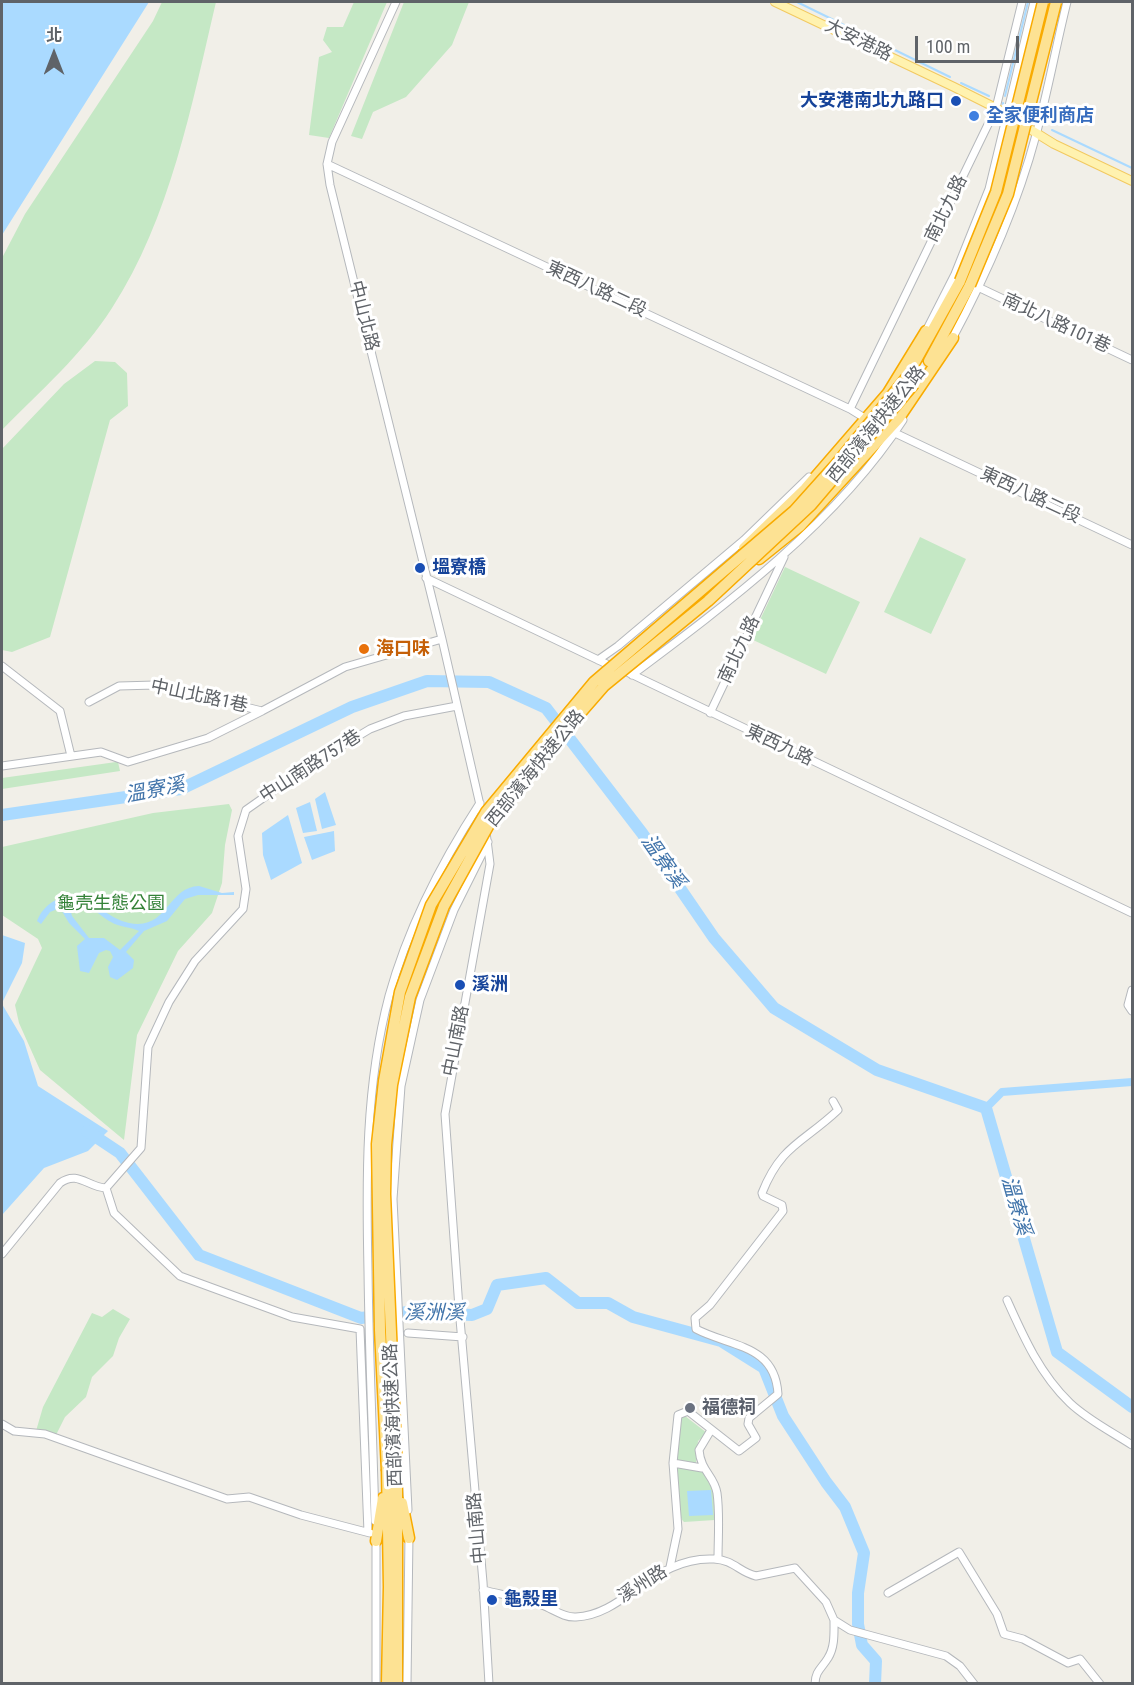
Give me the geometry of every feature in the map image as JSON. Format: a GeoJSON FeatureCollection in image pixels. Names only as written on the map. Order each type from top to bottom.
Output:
{"type":"FeatureCollection","features":[{"type":"Feature","properties":{"kind":"highway","name":"西部濱海快速公路"},"geometry":{"type":"LineString","coordinates":[[970,285],[996,192],[1043,2]]}},
{"type":"Feature","properties":{"kind":"highway","name":"西部濱海快速公路"},"geometry":{"type":"LineString","coordinates":[[397,1683],[385,1194],[386,1145],[392,1085],[410,997],[444,906],[470,855],[492,819],[542,756],[604,686],[708,601],[811,505],[910,381],[970,285],[1008,194],[1056,2]]}},
{"type":"Feature","properties":{"kind":"highway"},"geometry":{"type":"LineString","coordinates":[[705,587],[806,489],[888,393],[926,331]]}},
{"type":"Feature","properties":{"kind":"highway"},"geometry":{"type":"LineString","coordinates":[[708,601],[800,526],[853,471],[899,418],[953,338]]}},
{"type":"Feature","properties":{"kind":"highway","name":"西部濱海快速公路"},"geometry":{"type":"LineString","coordinates":[[387,1683],[392,1471],[380,1330],[377,1144],[384,1081],[400,992],[427,916],[461,850],[486,812],[594,682],[794,511],[910,381]]}},
{"type":"Feature","properties":{"kind":"highway"},"geometry":{"type":"LineString","coordinates":[[372,1536],[392,1471]]}},
{"type":"Feature","properties":{"kind":"highway"},"geometry":{"type":"LineString","coordinates":[[392,1471],[409,1538]]}},
{"type":"Feature","properties":{"kind":"main road","name":"大安港路"},"geometry":{"type":"LineString","coordinates":[[775,2],[996,108],[1006,117],[1036,134],[1132,181]]}},
{"type":"Feature","properties":{"kind":"street","name":"中山北路"},"geometry":{"type":"LineString","coordinates":[[396,2],[332,142],[327,164],[330,185],[458,706]]}},
{"type":"Feature","properties":{"kind":"street","name":"南北九路"},"geometry":{"type":"LineString","coordinates":[[850,409],[996,108],[1022,2]]}},
{"type":"Feature","properties":{"kind":"street"},"geometry":{"type":"LineString","coordinates":[[598,660],[618,646],[744,540],[821,466],[863,417],[926,331],[955,274],[989,189],[1034,2]]}},
{"type":"Feature","properties":{"kind":"street"},"geometry":{"type":"LineString","coordinates":[[632,675],[785,554],[832,506],[895,433],[953,338],[970,285],[1016,196],[1036,134],[1067,2]]}},
{"type":"Feature","properties":{"kind":"street","name":"東西八路二段"},"geometry":{"type":"LineString","coordinates":[[327,164],[863,417]]}},
{"type":"Feature","properties":{"kind":"street","name":"南北八路101巷"},"geometry":{"type":"LineString","coordinates":[[970,285],[1132,360]]}},
{"type":"Feature","properties":{"kind":"street","name":"東西八路二段"},"geometry":{"type":"LineString","coordinates":[[895,433],[1132,545]]}},
{"type":"Feature","properties":{"kind":"street","name":"南北九路"},"geometry":{"type":"LineString","coordinates":[[710,713],[785,554]]}},
{"type":"Feature","properties":{"kind":"street","name":"東西九路"},"geometry":{"type":"LineString","coordinates":[[426,578],[1132,913]]}},
{"type":"Feature","properties":{"kind":"street","name":"中山北路1巷"},"geometry":{"type":"LineString","coordinates":[[89,702],[119,686],[155,685],[262,711],[345,667],[442,639]]}},
{"type":"Feature","properties":{"kind":"street"},"geometry":{"type":"LineString","coordinates":[[2,666],[60,711],[71,756]]}},
{"type":"Feature","properties":{"kind":"street","name":"中山南路"},"geometry":{"type":"LineString","coordinates":[[458,706],[488,842],[490,864],[445,1114],[489,1683]]}},
{"type":"Feature","properties":{"kind":"street","name":"中山南路757巷"},"geometry":{"type":"LineString","coordinates":[[106,1188],[119,1176],[141,1148],[148,1047],[169,1002],[195,962],[243,909],[246,889],[238,836],[246,810],[310,765],[370,729],[404,716],[458,706]]}},
{"type":"Feature","properties":{"kind":"street"},"geometry":{"type":"LineString","coordinates":[[2,766],[101,752],[128,762],[164,754],[208,738],[262,711]]}},
{"type":"Feature","properties":{"kind":"street"},"geometry":{"type":"LineString","coordinates":[[376,1683],[366,1143],[371,1090],[387,1004],[412,928],[431,886],[480,803]]}},
{"type":"Feature","properties":{"kind":"street"},"geometry":{"type":"LineString","coordinates":[[407,1683],[409,1538],[393,1199],[401,1086],[420,1000],[454,910],[488,842]]}},
{"type":"Feature","properties":{"kind":"street"},"geometry":{"type":"LineString","coordinates":[[1132,990],[1128,1005],[1132,1011]]}},
{"type":"Feature","properties":{"kind":"street"},"geometry":{"type":"LineString","coordinates":[[670,1567],[678,1529],[673,1463],[678,1415],[688,1411],[740,1451],[756,1438],[748,1424],[749,1418],[778,1394],[766,1360],[740,1344],[696,1329],[695,1318],[710,1305],[783,1211],[782,1205],[763,1196],[762,1193],[772,1168],[787,1150],[838,1110],[833,1101]]}},
{"type":"Feature","properties":{"kind":"street"},"geometry":{"type":"LineString","coordinates":[[2,1254],[60,1183],[68,1178],[76,1177],[97,1188],[106,1188],[114,1213],[180,1276],[292,1317],[360,1329],[372,1536]]}},
{"type":"Feature","properties":{"kind":"street"},"geometry":{"type":"LineString","coordinates":[[1007,1300],[1027,1345],[1047,1377],[1071,1404],[1132,1445]]}},
{"type":"Feature","properties":{"kind":"street"},"geometry":{"type":"LineString","coordinates":[[408,1334],[463,1338]]}},
{"type":"Feature","properties":{"kind":"street"},"geometry":{"type":"LineString","coordinates":[[2,1424],[14,1431],[45,1434],[227,1499],[249,1497],[372,1536]]}},
{"type":"Feature","properties":{"kind":"street"},"geometry":{"type":"LineString","coordinates":[[711,1430],[699,1450],[702,1468],[714,1481],[717,1492],[718,1559]]}},
{"type":"Feature","properties":{"kind":"street"},"geometry":{"type":"LineString","coordinates":[[673,1463],[702,1468]]}},
{"type":"Feature","properties":{"kind":"street"},"geometry":{"type":"LineString","coordinates":[[888,1593],[959,1552],[997,1614],[1004,1634],[1023,1639],[1068,1663],[1080,1659],[1100,1683]]}},
{"type":"Feature","properties":{"kind":"street","name":"溪州路"},"geometry":{"type":"LineString","coordinates":[[483,1590],[520,1598],[576,1617],[593,1615],[614,1604],[652,1576],[670,1567],[687,1562],[718,1559],[734,1562],[756,1576],[795,1568],[826,1602],[834,1620]]}},
{"type":"Feature","properties":{"kind":"street"},"geometry":{"type":"LineString","coordinates":[[815,1683],[818,1669],[828,1658],[835,1639],[834,1620]]}},
{"type":"Feature","properties":{"kind":"street"},"geometry":{"type":"LineString","coordinates":[[834,1620],[850,1630],[946,1656],[960,1666],[974,1683]]}},
{"type":"Feature","properties":{"kind":"green space"},"geometry":{"type":"Polygon","coordinates":[[[162,2],[216,2],[188,120],[164,199],[132,273],[101,325],[60,372],[2,430],[2,258],[25,214],[153,21],[162,2]]]}},
{"type":"Feature","properties":{"kind":"green space"},"geometry":{"type":"Polygon","coordinates":[[[354,2],[387,2],[329,138],[309,135],[319,57],[332,52],[323,40],[327,27],[343,27],[354,2]]]}},
{"type":"Feature","properties":{"kind":"green space"},"geometry":{"type":"Polygon","coordinates":[[[404,2],[469,2],[452,45],[406,97],[373,112],[362,139],[351,136],[404,2]]]}},
{"type":"Feature","properties":{"kind":"green space"},"geometry":{"type":"Polygon","coordinates":[[[95,361],[115,362],[127,373],[128,406],[110,420],[50,637],[12,652],[2,650],[2,449],[64,384],[95,361]]]}},
{"type":"Feature","properties":{"kind":"green space"},"geometry":{"type":"Polygon","coordinates":[[[920,537],[966,559],[931,634],[884,612],[920,537]]]}},
{"type":"Feature","properties":{"kind":"green space"},"geometry":{"type":"Polygon","coordinates":[[[785,567],[860,602],[826,674],[751,639],[785,567]]]}},
{"type":"Feature","properties":{"kind":"green space"},"geometry":{"type":"Polygon","coordinates":[[[118,762],[120,771],[2,789],[2,778],[118,762]]]}},
{"type":"Feature","properties":{"kind":"green space","name":"龜壳生態公園"},"geometry":{"type":"Polygon","coordinates":[[[229,804],[232,810],[225,845],[222,883],[212,913],[178,951],[137,1035],[124,1140],[40,1070],[19,1023],[15,1005],[42,948],[38,939],[2,915],[2,847],[153,813],[229,804]]]}},
{"type":"Feature","properties":{"kind":"green space"},"geometry":{"type":"Polygon","coordinates":[[[113,1309],[130,1319],[119,1338],[113,1356],[92,1377],[86,1397],[65,1417],[56,1435],[36,1431],[43,1407],[92,1313],[102,1317],[113,1309]]]}},
{"type":"Feature","properties":{"kind":"green space"},"geometry":{"type":"Polygon","coordinates":[[[685,1416],[707,1433],[698,1441],[696,1463],[713,1484],[715,1520],[684,1522],[680,1514],[677,1457],[680,1419],[685,1416]]]}},
{"type":"Feature","properties":{"kind":"water"},"geometry":{"type":"Polygon","coordinates":[[[2,2],[149,2],[2,235],[2,2]]]}},
{"type":"Feature","properties":{"kind":"water"},"geometry":{"type":"Polygon","coordinates":[[[325,792],[336,825],[322,829],[315,799],[325,792]]]}},
{"type":"Feature","properties":{"kind":"water"},"geometry":{"type":"Polygon","coordinates":[[[310,802],[317,831],[303,833],[296,808],[310,802]]]}},
{"type":"Feature","properties":{"kind":"water"},"geometry":{"type":"Polygon","coordinates":[[[288,815],[302,863],[271,880],[263,855],[262,833],[288,815]]]}},
{"type":"Feature","properties":{"kind":"water"},"geometry":{"type":"Polygon","coordinates":[[[334,831],[335,851],[312,860],[304,837],[334,831]]]}},
{"type":"Feature","properties":{"kind":"water"},"geometry":{"type":"Polygon","coordinates":[[[199,886],[222,893],[234,892],[234,895],[198,895],[185,899],[167,921],[144,931],[126,952],[134,960],[133,968],[117,980],[110,977],[108,967],[113,957],[110,951],[106,950],[99,953],[89,973],[80,971],[77,946],[85,939],[69,923],[60,908],[50,912],[41,924],[37,921],[52,902],[76,895],[122,921],[142,924],[160,915],[180,893],[188,888],[199,886]],[[68,901],[72,916],[89,938],[104,938],[120,950],[139,931],[114,924],[86,904],[68,901]]]}},
{"type":"Feature","properties":{"kind":"water"},"geometry":{"type":"Polygon","coordinates":[[[2,935],[25,943],[22,963],[2,1003],[2,935]]]}},
{"type":"Feature","properties":{"kind":"water"},"geometry":{"type":"Polygon","coordinates":[[[2,1004],[24,1041],[38,1086],[108,1131],[88,1151],[44,1168],[2,1215],[2,1004]]]}},
{"type":"Feature","properties":{"kind":"water"},"geometry":{"type":"Polygon","coordinates":[[[711,1490],[713,1515],[689,1516],[687,1491],[711,1490]]]}},
{"type":"Feature","properties":{"kind":"waterway"},"geometry":{"type":"LineString","coordinates":[[797,2],[950,77]]}},
{"type":"Feature","properties":{"kind":"waterway"},"geometry":{"type":"LineString","coordinates":[[1005,96],[1028,2]]}},
{"type":"Feature","properties":{"kind":"waterway"},"geometry":{"type":"LineString","coordinates":[[961,83],[989,96]]}},
{"type":"Feature","properties":{"kind":"waterway"},"geometry":{"type":"LineString","coordinates":[[1052,130],[1132,168]]}},
{"type":"Feature","properties":{"kind":"waterway","name":"溫寮溪"},"geometry":{"type":"LineString","coordinates":[[2,815],[181,789],[352,707],[427,681],[489,682],[546,708],[642,833],[714,938],[774,1008],[877,1070],[986,1108],[1057,1352],[1132,1407]]}},
{"type":"Feature","properties":{"kind":"waterway"},"geometry":{"type":"LineString","coordinates":[[986,1108],[1002,1092],[1132,1082]]}},
{"type":"Feature","properties":{"kind":"waterway","name":"溪洲溪"},"geometry":{"type":"LineString","coordinates":[[87,1131],[120,1153],[199,1255],[361,1318],[408,1312],[472,1315],[487,1309],[497,1285],[546,1278],[578,1303],[608,1303],[633,1317],[721,1341],[764,1368],[783,1416],[845,1507],[864,1553],[858,1593],[858,1624],[862,1645],[876,1661],[875,1684]]}},
{"type":"Feature","properties":{"kind":"place","name":"大安港南北九路口"},"geometry":{"type":"Point","coordinates":[956,101]}},
{"type":"Feature","properties":{"kind":"place","name":"全家便利商店"},"geometry":{"type":"Point","coordinates":[974,116]}},
{"type":"Feature","properties":{"kind":"place","name":"塭寮橋"},"geometry":{"type":"Point","coordinates":[420,568]}},
{"type":"Feature","properties":{"kind":"place","name":"海口味"},"geometry":{"type":"Point","coordinates":[364,649]}},
{"type":"Feature","properties":{"kind":"place","name":"溪洲"},"geometry":{"type":"Point","coordinates":[460,985]}},
{"type":"Feature","properties":{"kind":"place","name":"福德祠"},"geometry":{"type":"Point","coordinates":[690,1408]}},
{"type":"Feature","properties":{"kind":"place","name":"龜殼里"},"geometry":{"type":"Point","coordinates":[492,1600]}}]}
